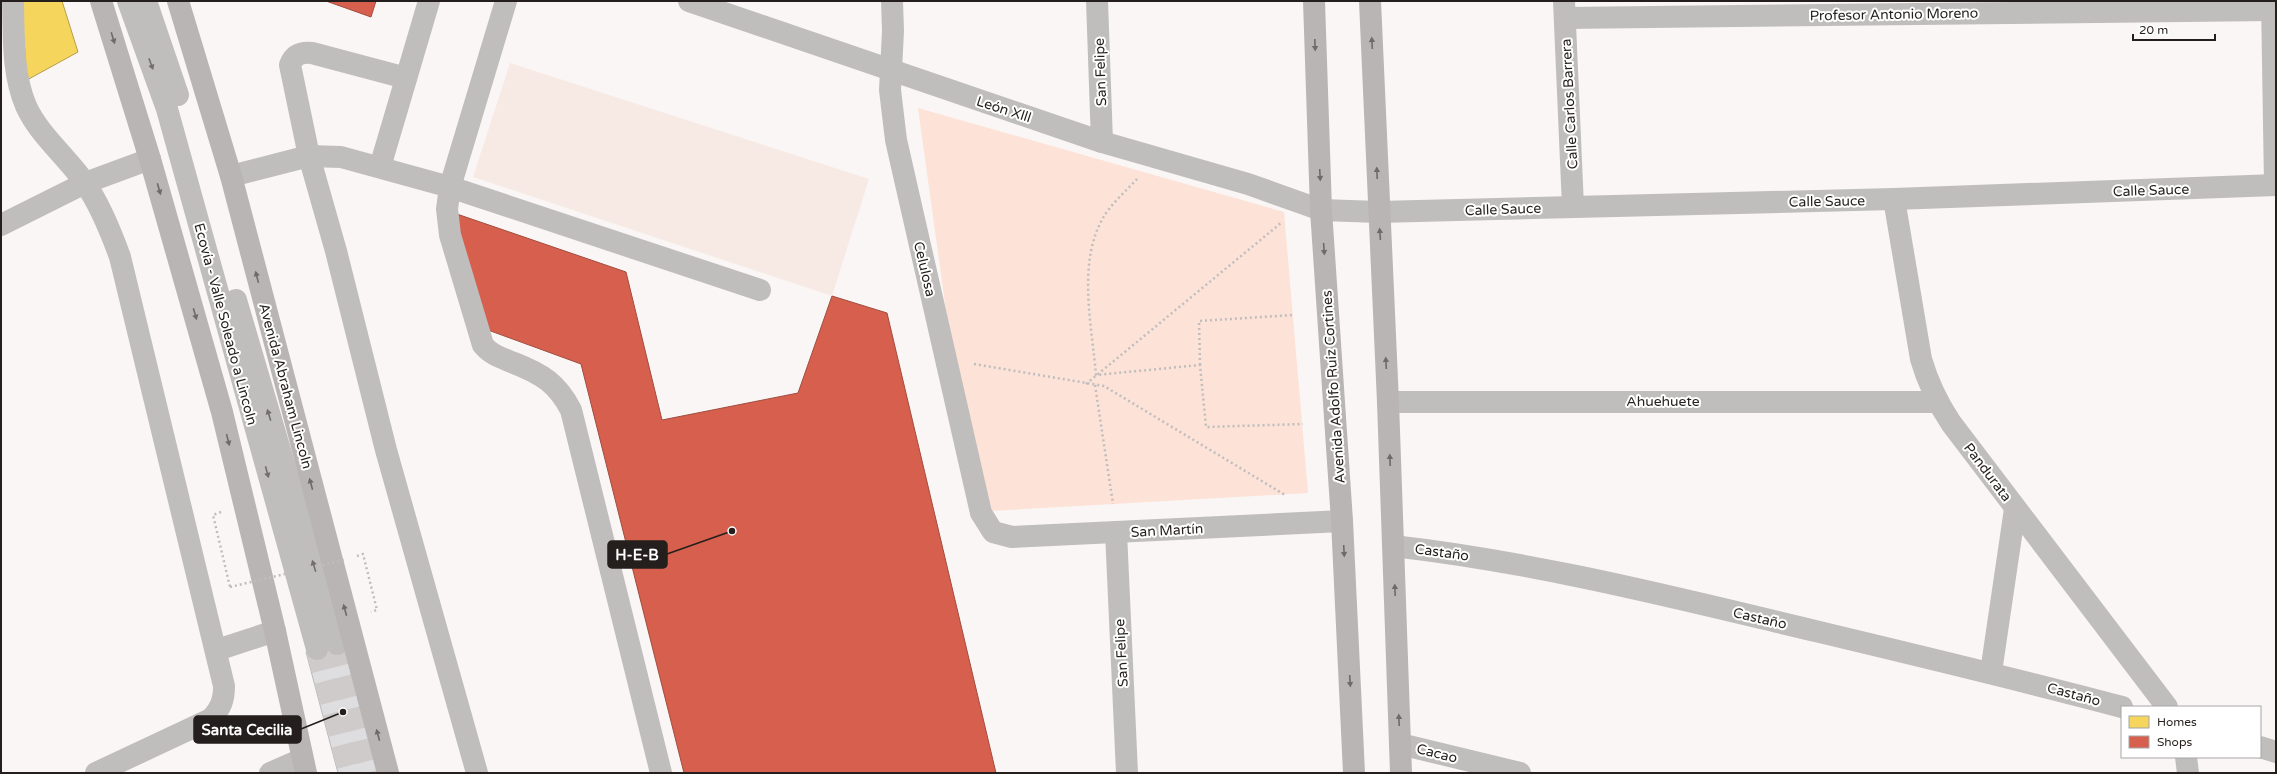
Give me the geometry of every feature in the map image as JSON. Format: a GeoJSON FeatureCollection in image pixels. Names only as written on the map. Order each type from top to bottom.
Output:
{"type":"FeatureCollection","features":[{"type":"Feature","properties":{"kind":"main road"},"geometry":{"type":"LineString","coordinates":[[101,1],[150,159],[222,412],[275,632],[304,766]]}},
{"type":"Feature","properties":{"kind":"main road","name":"Avenida Abraham Lincoln"},"geometry":{"type":"LineString","coordinates":[[178,1],[231,176],[388,773]]}},
{"type":"Feature","properties":{"kind":"main road","name":"Avenida Adolfo Ruíz Cortines"},"geometry":{"type":"LineString","coordinates":[[1314,1],[1321,210],[1342,521],[1354,773]]}},
{"type":"Feature","properties":{"kind":"main road"},"geometry":{"type":"LineString","coordinates":[[1370,1],[1388,402],[1401,773]]}},
{"type":"Feature","properties":{"kind":"street"},"geometry":{"type":"LineString","coordinates":[[13,1],[18,81],[27,107],[40,128],[85,183],[108,226],[120,257],[224,686],[224,698],[219,710],[212,719],[96,773]]}},
{"type":"Feature","properties":{"kind":"street","name":"Ecovía - Valle Soleado a Lincoln"},"geometry":{"type":"LineString","coordinates":[[128,1],[167,109],[327,646],[254,364],[181,106],[146,1]]}},
{"type":"Feature","properties":{"kind":"street"},"geometry":{"type":"LineString","coordinates":[[380,167],[429,1]]}},
{"type":"Feature","properties":{"kind":"street","name":"León Xlll"},"geometry":{"type":"LineString","coordinates":[[689,1],[723,7],[891,72],[1102,142],[1269,190],[1321,210]]}},
{"type":"Feature","properties":{"kind":"street","name":"Celulosa"},"geometry":{"type":"LineString","coordinates":[[892,1],[893,31],[891,105],[896,140],[981,513],[993,532]]}},
{"type":"Feature","properties":{"kind":"street","name":"San Felipe"},"geometry":{"type":"LineString","coordinates":[[1098,1],[1102,142]]}},
{"type":"Feature","properties":{"kind":"street"},"geometry":{"type":"LineString","coordinates":[[2272,5],[2275,185]]}},
{"type":"Feature","properties":{"kind":"street","name":"Profesor Antonio Moreno"},"geometry":{"type":"LineString","coordinates":[[1565,9],[2272,5]]}},
{"type":"Feature","properties":{"kind":"street"},"geometry":{"type":"LineString","coordinates":[[501,7],[450,186],[447,209],[450,235],[483,345],[494,356],[525,367],[557,387],[571,410],[660,773]]}},
{"type":"Feature","properties":{"kind":"street","name":"Calle Carlos Barrera"},"geometry":{"type":"LineString","coordinates":[[1565,9],[1574,207]]}},
{"type":"Feature","properties":{"kind":"street"},"geometry":{"type":"LineString","coordinates":[[406,78],[312,53],[297,55],[292,59],[291,71],[310,156],[336,251],[386,450],[477,773]]}},
{"type":"Feature","properties":{"kind":"street"},"geometry":{"type":"LineString","coordinates":[[231,176],[310,156],[341,157],[450,186],[760,290]]}},
{"type":"Feature","properties":{"kind":"street"},"geometry":{"type":"LineString","coordinates":[[1,225],[85,183],[150,159]]}},
{"type":"Feature","properties":{"kind":"street","name":"Calle Sauce"},"geometry":{"type":"LineString","coordinates":[[1321,210],[1379,212],[1894,200],[2275,185]]}},
{"type":"Feature","properties":{"kind":"street","name":"Pandurata"},"geometry":{"type":"LineString","coordinates":[[1894,200],[1921,359],[1928,383],[1937,402],[2015,509],[2166,706]]}},
{"type":"Feature","properties":{"kind":"street","name":"Ahuehuete"},"geometry":{"type":"LineString","coordinates":[[1388,402],[1937,402]]}},
{"type":"Feature","properties":{"kind":"street"},"geometry":{"type":"LineString","coordinates":[[1991,672],[2015,509]]}},
{"type":"Feature","properties":{"kind":"street","name":"San Martín"},"geometry":{"type":"LineString","coordinates":[[993,532],[1012,537],[1342,521]]}},
{"type":"Feature","properties":{"kind":"street","name":"San Felipe"},"geometry":{"type":"LineString","coordinates":[[1116,532],[1127,773]]}},
{"type":"Feature","properties":{"kind":"street","name":"Castaño"},"geometry":{"type":"LineString","coordinates":[[1393,546],[1445,552],[1565,574],[1703,604],[1991,672],[2121,707]]}},
{"type":"Feature","properties":{"kind":"street"},"geometry":{"type":"LineString","coordinates":[[216,650],[275,632]]}},
{"type":"Feature","properties":{"kind":"street","name":"Cacao"},"geometry":{"type":"LineString","coordinates":[[1400,744],[1520,773]]}},
{"type":"Feature","properties":{"kind":"street"},"geometry":{"type":"LineString","coordinates":[[2261,747],[2276,752]]}},
{"type":"Feature","properties":{"kind":"street"},"geometry":{"type":"LineString","coordinates":[[2186,758],[2188,773]]}},
{"type":"Feature","properties":{"kind":"street"},"geometry":{"type":"LineString","coordinates":[[270,773],[304,766]]}},
{"type":"Feature","properties":{"kind":"path"},"geometry":{"type":"LineString","coordinates":[[1096,375],[1088,273],[1092,244],[1103,217],[1139,177]]}},
{"type":"Feature","properties":{"kind":"path"},"geometry":{"type":"LineString","coordinates":[[1086,384],[1285,220]]}},
{"type":"Feature","properties":{"kind":"path"},"geometry":{"type":"LineString","coordinates":[[1293,315],[1199,321],[1200,365],[1206,427],[1303,424]]}},
{"type":"Feature","properties":{"kind":"path"},"geometry":{"type":"LineString","coordinates":[[969,363],[1104,386],[1285,495]]}},
{"type":"Feature","properties":{"kind":"path"},"geometry":{"type":"LineString","coordinates":[[1096,375],[1200,365]]}},
{"type":"Feature","properties":{"kind":"path"},"geometry":{"type":"LineString","coordinates":[[1095,385],[1113,504]]}},
{"type":"Feature","properties":{"kind":"path"},"geometry":{"type":"LineString","coordinates":[[213,515],[230,587],[344,560],[363,554],[377,610]]}},
{"type":"Feature","properties":{"kind":"shaded area"},"geometry":{"type":"Polygon","coordinates":[[[510,63],[869,179],[832,296],[473,177],[510,63]]]}},
{"type":"Feature","properties":{"kind":"shaded area"},"geometry":{"type":"Polygon","coordinates":[[[918,108],[1284,212],[1308,493],[990,511],[953,361],[918,108]]]}},
{"type":"Feature","properties":{"kind":"building: Homes"},"geometry":{"type":"Polygon","coordinates":[[[21,1],[62,1],[78,52],[27,80],[21,1]]]}},
{"type":"Feature","properties":{"kind":"building: Shops"},"geometry":{"type":"Polygon","coordinates":[[[326,1],[376,1],[371,17],[326,1]]]}},
{"type":"Feature","properties":{"kind":"building: Shops"},"geometry":{"type":"Polygon","coordinates":[[[451,212],[626,272],[662,420],[798,393],[832,296],[887,313],[996,773],[684,773],[581,364],[477,326],[451,212]]]}},
{"type":"Feature","properties":{"kind":"building: Other"},"geometry":{"type":"Polygon","coordinates":[[[345,642],[380,773],[338,773],[306,652],[345,642]]]}},
{"type":"Feature","properties":{"kind":"tunnel"},"geometry":{"type":"LineString","coordinates":[[337,644],[370,773]]}},
{"type":"Feature","properties":{"kind":"tunnel"},"geometry":{"type":"LineString","coordinates":[[317,649],[350,773]]}},
{"type":"Feature","properties":{"kind":"place","name":"H-E-B"},"geometry":{"type":"Point","coordinates":[732,531]}},
{"type":"Feature","properties":{"kind":"place","name":"Santa Cecilia"},"geometry":{"type":"Point","coordinates":[343,712]}}]}
